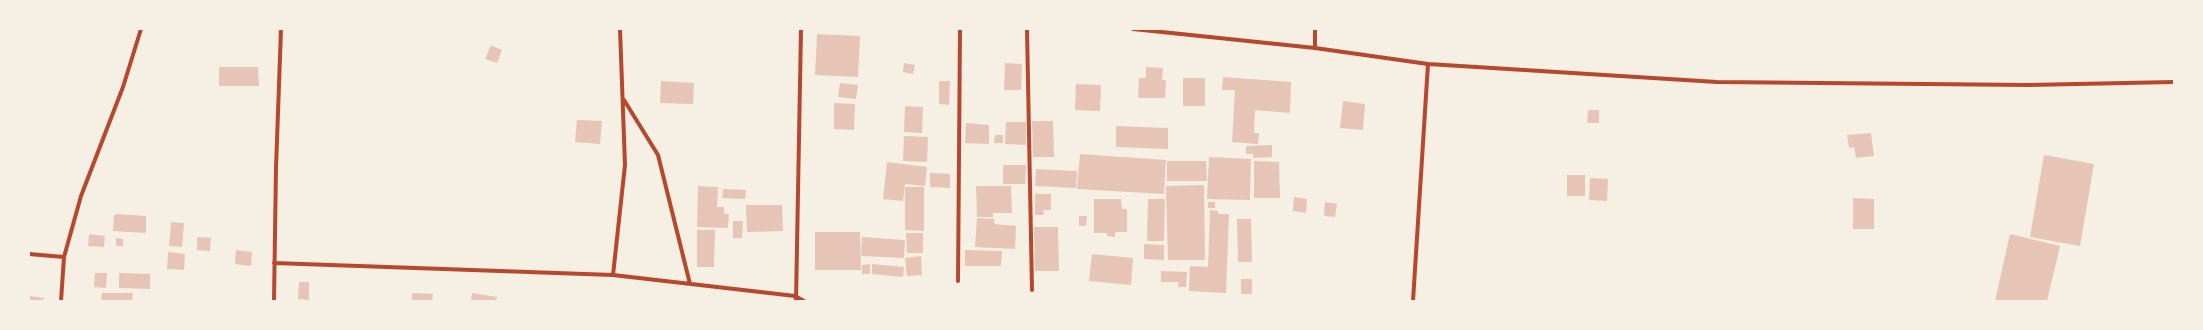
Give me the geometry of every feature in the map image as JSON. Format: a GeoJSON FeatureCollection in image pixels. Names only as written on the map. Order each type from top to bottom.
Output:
{"type":"FeatureCollection","features":[{"type":"Feature","properties":{"kind":"street"},"geometry":{"type":"LineString","coordinates":[[61,301],[64,257],[81,196],[123,86],[141,29]]}},
{"type":"Feature","properties":{"kind":"street"},"geometry":{"type":"LineString","coordinates":[[274,301],[281,29]]}},
{"type":"Feature","properties":{"kind":"street"},"geometry":{"type":"LineString","coordinates":[[613,275],[625,165],[624,100],[619,42],[620,29]]}},
{"type":"Feature","properties":{"kind":"street"},"geometry":{"type":"LineString","coordinates":[[795,299],[801,29]]}},
{"type":"Feature","properties":{"kind":"street"},"geometry":{"type":"LineString","coordinates":[[958,281],[960,29]]}},
{"type":"Feature","properties":{"kind":"street"},"geometry":{"type":"LineString","coordinates":[[1027,29],[1032,290]]}},
{"type":"Feature","properties":{"kind":"street"},"geometry":{"type":"LineString","coordinates":[[1133,29],[1315,48],[1428,64],[1717,82],[2028,84],[2174,82]]}},
{"type":"Feature","properties":{"kind":"street"},"geometry":{"type":"LineString","coordinates":[[1315,29],[1315,48]]}},
{"type":"Feature","properties":{"kind":"street"},"geometry":{"type":"LineString","coordinates":[[1413,301],[1428,64]]}},
{"type":"Feature","properties":{"kind":"street"},"geometry":{"type":"LineString","coordinates":[[624,100],[658,155],[690,284]]}},
{"type":"Feature","properties":{"kind":"street"},"geometry":{"type":"LineString","coordinates":[[29,254],[64,257]]}},
{"type":"Feature","properties":{"kind":"street"},"geometry":{"type":"LineString","coordinates":[[274,263],[613,275],[690,284],[804,301]]}},
{"type":"Feature","properties":{"kind":"building"},"geometry":{"type":"Polygon","coordinates":[[[817,34],[860,36],[858,77],[815,75],[817,34]]]}},
{"type":"Feature","properties":{"kind":"building"},"geometry":{"type":"Polygon","coordinates":[[[491,45],[502,50],[497,63],[485,59],[491,45]]]}},
{"type":"Feature","properties":{"kind":"building"},"geometry":{"type":"Polygon","coordinates":[[[904,63],[915,65],[913,74],[903,72],[904,63]]]}},
{"type":"Feature","properties":{"kind":"building"},"geometry":{"type":"Polygon","coordinates":[[[1005,63],[1022,64],[1021,90],[1004,90],[1005,63]]]}},
{"type":"Feature","properties":{"kind":"building"},"geometry":{"type":"Polygon","coordinates":[[[219,67],[258,67],[259,86],[219,86],[219,67]]]}},
{"type":"Feature","properties":{"kind":"building"},"geometry":{"type":"Polygon","coordinates":[[[1146,67],[1163,68],[1162,80],[1166,80],[1165,98],[1138,98],[1139,78],[1146,78],[1146,67]]]}},
{"type":"Feature","properties":{"kind":"building"},"geometry":{"type":"Polygon","coordinates":[[[1223,77],[1291,82],[1290,113],[1255,110],[1254,133],[1259,133],[1258,144],[1232,142],[1235,90],[1222,90],[1223,77]]]}},
{"type":"Feature","properties":{"kind":"building"},"geometry":{"type":"Polygon","coordinates":[[[1183,78],[1205,78],[1205,106],[1183,106],[1183,78]]]}},
{"type":"Feature","properties":{"kind":"building"},"geometry":{"type":"Polygon","coordinates":[[[661,81],[694,83],[693,104],[660,103],[661,81]]]}},
{"type":"Feature","properties":{"kind":"building"},"geometry":{"type":"Polygon","coordinates":[[[939,81],[950,81],[949,105],[939,104],[939,81]]]}},
{"type":"Feature","properties":{"kind":"building"},"geometry":{"type":"Polygon","coordinates":[[[840,83],[858,85],[856,99],[838,97],[840,83]]]}},
{"type":"Feature","properties":{"kind":"building"},"geometry":{"type":"Polygon","coordinates":[[[1076,84],[1101,85],[1100,111],[1075,110],[1076,84]]]}},
{"type":"Feature","properties":{"kind":"building"},"geometry":{"type":"Polygon","coordinates":[[[1343,101],[1365,104],[1363,130],[1340,128],[1343,101]]]}},
{"type":"Feature","properties":{"kind":"building"},"geometry":{"type":"Polygon","coordinates":[[[834,103],[855,104],[854,130],[834,129],[834,103]]]}},
{"type":"Feature","properties":{"kind":"building"},"geometry":{"type":"Polygon","coordinates":[[[905,106],[923,107],[922,133],[904,132],[905,106]]]}},
{"type":"Feature","properties":{"kind":"building"},"geometry":{"type":"Polygon","coordinates":[[[1588,110],[1599,110],[1599,123],[1587,123],[1588,110]]]}},
{"type":"Feature","properties":{"kind":"building"},"geometry":{"type":"Polygon","coordinates":[[[577,120],[602,121],[600,144],[575,142],[577,120]]]}},
{"type":"Feature","properties":{"kind":"building"},"geometry":{"type":"Polygon","coordinates":[[[1032,121],[1053,121],[1054,157],[1033,157],[1032,121]]]}},
{"type":"Feature","properties":{"kind":"building"},"geometry":{"type":"Polygon","coordinates":[[[1006,122],[1026,122],[1026,145],[1005,144],[1006,122]]]}},
{"type":"Feature","properties":{"kind":"building"},"geometry":{"type":"Polygon","coordinates":[[[966,123],[989,125],[989,144],[965,143],[966,123]]]}},
{"type":"Feature","properties":{"kind":"building"},"geometry":{"type":"Polygon","coordinates":[[[1116,126],[1168,128],[1168,149],[1116,147],[1116,126]]]}},
{"type":"Feature","properties":{"kind":"building"},"geometry":{"type":"Polygon","coordinates":[[[1871,133],[1874,156],[1856,158],[1854,147],[1849,148],[1847,135],[1871,133]]]}},
{"type":"Feature","properties":{"kind":"building"},"geometry":{"type":"Polygon","coordinates":[[[995,135],[1003,135],[1003,143],[994,143],[995,135]]]}},
{"type":"Feature","properties":{"kind":"building"},"geometry":{"type":"Polygon","coordinates":[[[904,136],[928,137],[927,162],[903,161],[904,136]]]}},
{"type":"Feature","properties":{"kind":"building"},"geometry":{"type":"Polygon","coordinates":[[[1272,145],[1272,157],[1253,158],[1253,154],[1246,154],[1246,146],[1272,145]]]}},
{"type":"Feature","properties":{"kind":"building"},"geometry":{"type":"Polygon","coordinates":[[[1080,154],[1166,160],[1164,194],[1077,189],[1080,154]]]}},
{"type":"Feature","properties":{"kind":"building"},"geometry":{"type":"Polygon","coordinates":[[[2044,155],[2094,164],[2080,246],[2030,237],[2044,155]]]}},
{"type":"Feature","properties":{"kind":"building"},"geometry":{"type":"Polygon","coordinates":[[[1209,157],[1251,159],[1250,200],[1207,199],[1209,157]]]}},
{"type":"Feature","properties":{"kind":"building"},"geometry":{"type":"Polygon","coordinates":[[[1167,161],[1206,161],[1207,181],[1167,181],[1167,161]]]}},
{"type":"Feature","properties":{"kind":"building"},"geometry":{"type":"Polygon","coordinates":[[[1254,161],[1279,162],[1280,198],[1254,198],[1254,161]]]}},
{"type":"Feature","properties":{"kind":"building"},"geometry":{"type":"Polygon","coordinates":[[[887,162],[927,167],[925,186],[905,184],[903,201],[883,199],[887,162]]]}},
{"type":"Feature","properties":{"kind":"building"},"geometry":{"type":"Polygon","coordinates":[[[1003,165],[1026,165],[1025,184],[1003,184],[1003,165]]]}},
{"type":"Feature","properties":{"kind":"building"},"geometry":{"type":"Polygon","coordinates":[[[1036,169],[1077,171],[1076,188],[1035,186],[1036,169]]]}},
{"type":"Feature","properties":{"kind":"building"},"geometry":{"type":"Polygon","coordinates":[[[930,173],[950,174],[950,188],[930,187],[930,173]]]}},
{"type":"Feature","properties":{"kind":"building"},"geometry":{"type":"Polygon","coordinates":[[[1567,175],[1585,175],[1585,196],[1567,196],[1567,175]]]}},
{"type":"Feature","properties":{"kind":"building"},"geometry":{"type":"Polygon","coordinates":[[[1590,178],[1608,179],[1607,201],[1589,200],[1590,178]]]}},
{"type":"Feature","properties":{"kind":"building"},"geometry":{"type":"Polygon","coordinates":[[[1204,185],[1205,260],[1168,260],[1166,186],[1204,185]]]}},
{"type":"Feature","properties":{"kind":"building"},"geometry":{"type":"Polygon","coordinates":[[[698,186],[718,187],[717,207],[724,207],[724,214],[729,214],[728,228],[697,227],[698,186]]]}},
{"type":"Feature","properties":{"kind":"building"},"geometry":{"type":"Polygon","coordinates":[[[976,186],[1011,186],[1012,213],[993,213],[993,217],[977,217],[976,186]]]}},
{"type":"Feature","properties":{"kind":"building"},"geometry":{"type":"Polygon","coordinates":[[[905,187],[924,187],[924,231],[905,230],[905,187]]]}},
{"type":"Feature","properties":{"kind":"building"},"geometry":{"type":"Polygon","coordinates":[[[723,189],[746,190],[745,199],[722,198],[723,189]]]}},
{"type":"Feature","properties":{"kind":"building"},"geometry":{"type":"Polygon","coordinates":[[[1035,194],[1051,194],[1051,210],[1043,210],[1044,215],[1035,215],[1035,194]]]}},
{"type":"Feature","properties":{"kind":"building"},"geometry":{"type":"Polygon","coordinates":[[[1294,197],[1307,199],[1306,213],[1293,211],[1294,197]]]}},
{"type":"Feature","properties":{"kind":"building"},"geometry":{"type":"Polygon","coordinates":[[[1853,198],[1874,199],[1874,229],[1853,229],[1853,198]]]}},
{"type":"Feature","properties":{"kind":"building"},"geometry":{"type":"Polygon","coordinates":[[[1094,199],[1121,199],[1122,209],[1127,209],[1127,232],[1115,232],[1115,237],[1107,236],[1107,233],[1094,233],[1094,199]]]}},
{"type":"Feature","properties":{"kind":"building"},"geometry":{"type":"Polygon","coordinates":[[[1148,199],[1165,199],[1164,241],[1147,241],[1148,199]]]}},
{"type":"Feature","properties":{"kind":"building"},"geometry":{"type":"Polygon","coordinates":[[[1208,202],[1215,202],[1215,208],[1208,208],[1208,202]]]}},
{"type":"Feature","properties":{"kind":"building"},"geometry":{"type":"Polygon","coordinates":[[[1325,202],[1337,204],[1335,217],[1324,216],[1325,202]]]}},
{"type":"Feature","properties":{"kind":"building"},"geometry":{"type":"Polygon","coordinates":[[[746,205],[782,205],[783,231],[747,232],[746,205]]]}},
{"type":"Feature","properties":{"kind":"building"},"geometry":{"type":"Polygon","coordinates":[[[1210,210],[1218,211],[1218,214],[1229,214],[1226,293],[1189,291],[1190,266],[1208,267],[1210,210]]]}},
{"type":"Feature","properties":{"kind":"building"},"geometry":{"type":"Polygon","coordinates":[[[114,215],[146,216],[146,233],[113,231],[114,215]]]}},
{"type":"Feature","properties":{"kind":"building"},"geometry":{"type":"Polygon","coordinates":[[[1079,216],[1087,216],[1086,226],[1079,226],[1079,216]]]}},
{"type":"Feature","properties":{"kind":"building"},"geometry":{"type":"Polygon","coordinates":[[[977,218],[994,219],[994,224],[1016,226],[1015,249],[975,247],[977,218]]]}},
{"type":"Feature","properties":{"kind":"building"},"geometry":{"type":"Polygon","coordinates":[[[1237,219],[1251,219],[1252,262],[1238,262],[1237,219]]]}},
{"type":"Feature","properties":{"kind":"building"},"geometry":{"type":"Polygon","coordinates":[[[733,221],[743,221],[742,238],[733,238],[733,221]]]}},
{"type":"Feature","properties":{"kind":"building"},"geometry":{"type":"Polygon","coordinates":[[[171,222],[184,223],[182,247],[169,246],[171,222]]]}},
{"type":"Feature","properties":{"kind":"building"},"geometry":{"type":"Polygon","coordinates":[[[1034,227],[1058,227],[1059,271],[1035,271],[1034,227]]]}},
{"type":"Feature","properties":{"kind":"building"},"geometry":{"type":"Polygon","coordinates":[[[697,230],[715,230],[714,267],[697,267],[697,230]]]}},
{"type":"Feature","properties":{"kind":"building"},"geometry":{"type":"Polygon","coordinates":[[[815,232],[860,232],[861,270],[815,270],[815,232]]]}},
{"type":"Feature","properties":{"kind":"building"},"geometry":{"type":"Polygon","coordinates":[[[906,233],[923,233],[923,253],[907,253],[906,233]]]}},
{"type":"Feature","properties":{"kind":"building"},"geometry":{"type":"Polygon","coordinates":[[[89,234],[105,236],[104,247],[88,246],[89,234]]]}},
{"type":"Feature","properties":{"kind":"building"},"geometry":{"type":"Polygon","coordinates":[[[2010,234],[2060,246],[2047,301],[1995,301],[2010,234]]]}},
{"type":"Feature","properties":{"kind":"building"},"geometry":{"type":"Polygon","coordinates":[[[197,237],[211,238],[210,251],[197,250],[197,237]]]}},
{"type":"Feature","properties":{"kind":"building"},"geometry":{"type":"Polygon","coordinates":[[[862,237],[905,240],[904,258],[861,256],[862,237]]]}},
{"type":"Feature","properties":{"kind":"building"},"geometry":{"type":"Polygon","coordinates":[[[116,238],[123,239],[123,246],[116,246],[116,238]]]}},
{"type":"Feature","properties":{"kind":"building"},"geometry":{"type":"Polygon","coordinates":[[[1144,244],[1164,245],[1164,260],[1144,259],[1144,244]]]}},
{"type":"Feature","properties":{"kind":"building"},"geometry":{"type":"Polygon","coordinates":[[[236,250],[252,252],[251,266],[235,264],[236,250]]]}},
{"type":"Feature","properties":{"kind":"building"},"geometry":{"type":"Polygon","coordinates":[[[965,250],[1002,251],[1001,266],[965,266],[965,250]]]}},
{"type":"Feature","properties":{"kind":"building"},"geometry":{"type":"Polygon","coordinates":[[[168,252],[185,254],[184,270],[167,269],[168,252]]]}},
{"type":"Feature","properties":{"kind":"building"},"geometry":{"type":"Polygon","coordinates":[[[1092,254],[1133,258],[1131,285],[1089,281],[1092,254]]]}},
{"type":"Feature","properties":{"kind":"building"},"geometry":{"type":"Polygon","coordinates":[[[921,256],[922,275],[907,276],[905,258],[921,256]]]}},
{"type":"Feature","properties":{"kind":"building"},"geometry":{"type":"Polygon","coordinates":[[[870,264],[870,274],[862,274],[862,265],[870,264]]]}},
{"type":"Feature","properties":{"kind":"building"},"geometry":{"type":"Polygon","coordinates":[[[872,264],[904,267],[903,277],[872,274],[872,264]]]}},
{"type":"Feature","properties":{"kind":"building"},"geometry":{"type":"Polygon","coordinates":[[[1161,271],[1187,272],[1186,287],[1178,287],[1179,282],[1161,282],[1161,271]]]}},
{"type":"Feature","properties":{"kind":"building"},"geometry":{"type":"Polygon","coordinates":[[[95,273],[107,273],[106,288],[94,287],[95,273]]]}},
{"type":"Feature","properties":{"kind":"building"},"geometry":{"type":"Polygon","coordinates":[[[119,273],[150,274],[150,289],[119,288],[119,273]]]}},
{"type":"Feature","properties":{"kind":"building"},"geometry":{"type":"Polygon","coordinates":[[[1241,279],[1252,279],[1252,294],[1241,294],[1241,279]]]}},
{"type":"Feature","properties":{"kind":"building"},"geometry":{"type":"Polygon","coordinates":[[[299,282],[309,282],[309,300],[298,299],[299,282]]]}},
{"type":"Feature","properties":{"kind":"building"},"geometry":{"type":"Polygon","coordinates":[[[102,293],[133,293],[132,301],[101,301],[102,293]]]}},
{"type":"Feature","properties":{"kind":"building"},"geometry":{"type":"Polygon","coordinates":[[[412,293],[433,294],[432,301],[412,301],[412,293]]]}},
{"type":"Feature","properties":{"kind":"building"},"geometry":{"type":"Polygon","coordinates":[[[472,293],[497,297],[496,301],[471,301],[472,293]]]}},
{"type":"Feature","properties":{"kind":"building"},"geometry":{"type":"Polygon","coordinates":[[[30,296],[44,298],[43,301],[30,301],[30,296]]]}}]}
